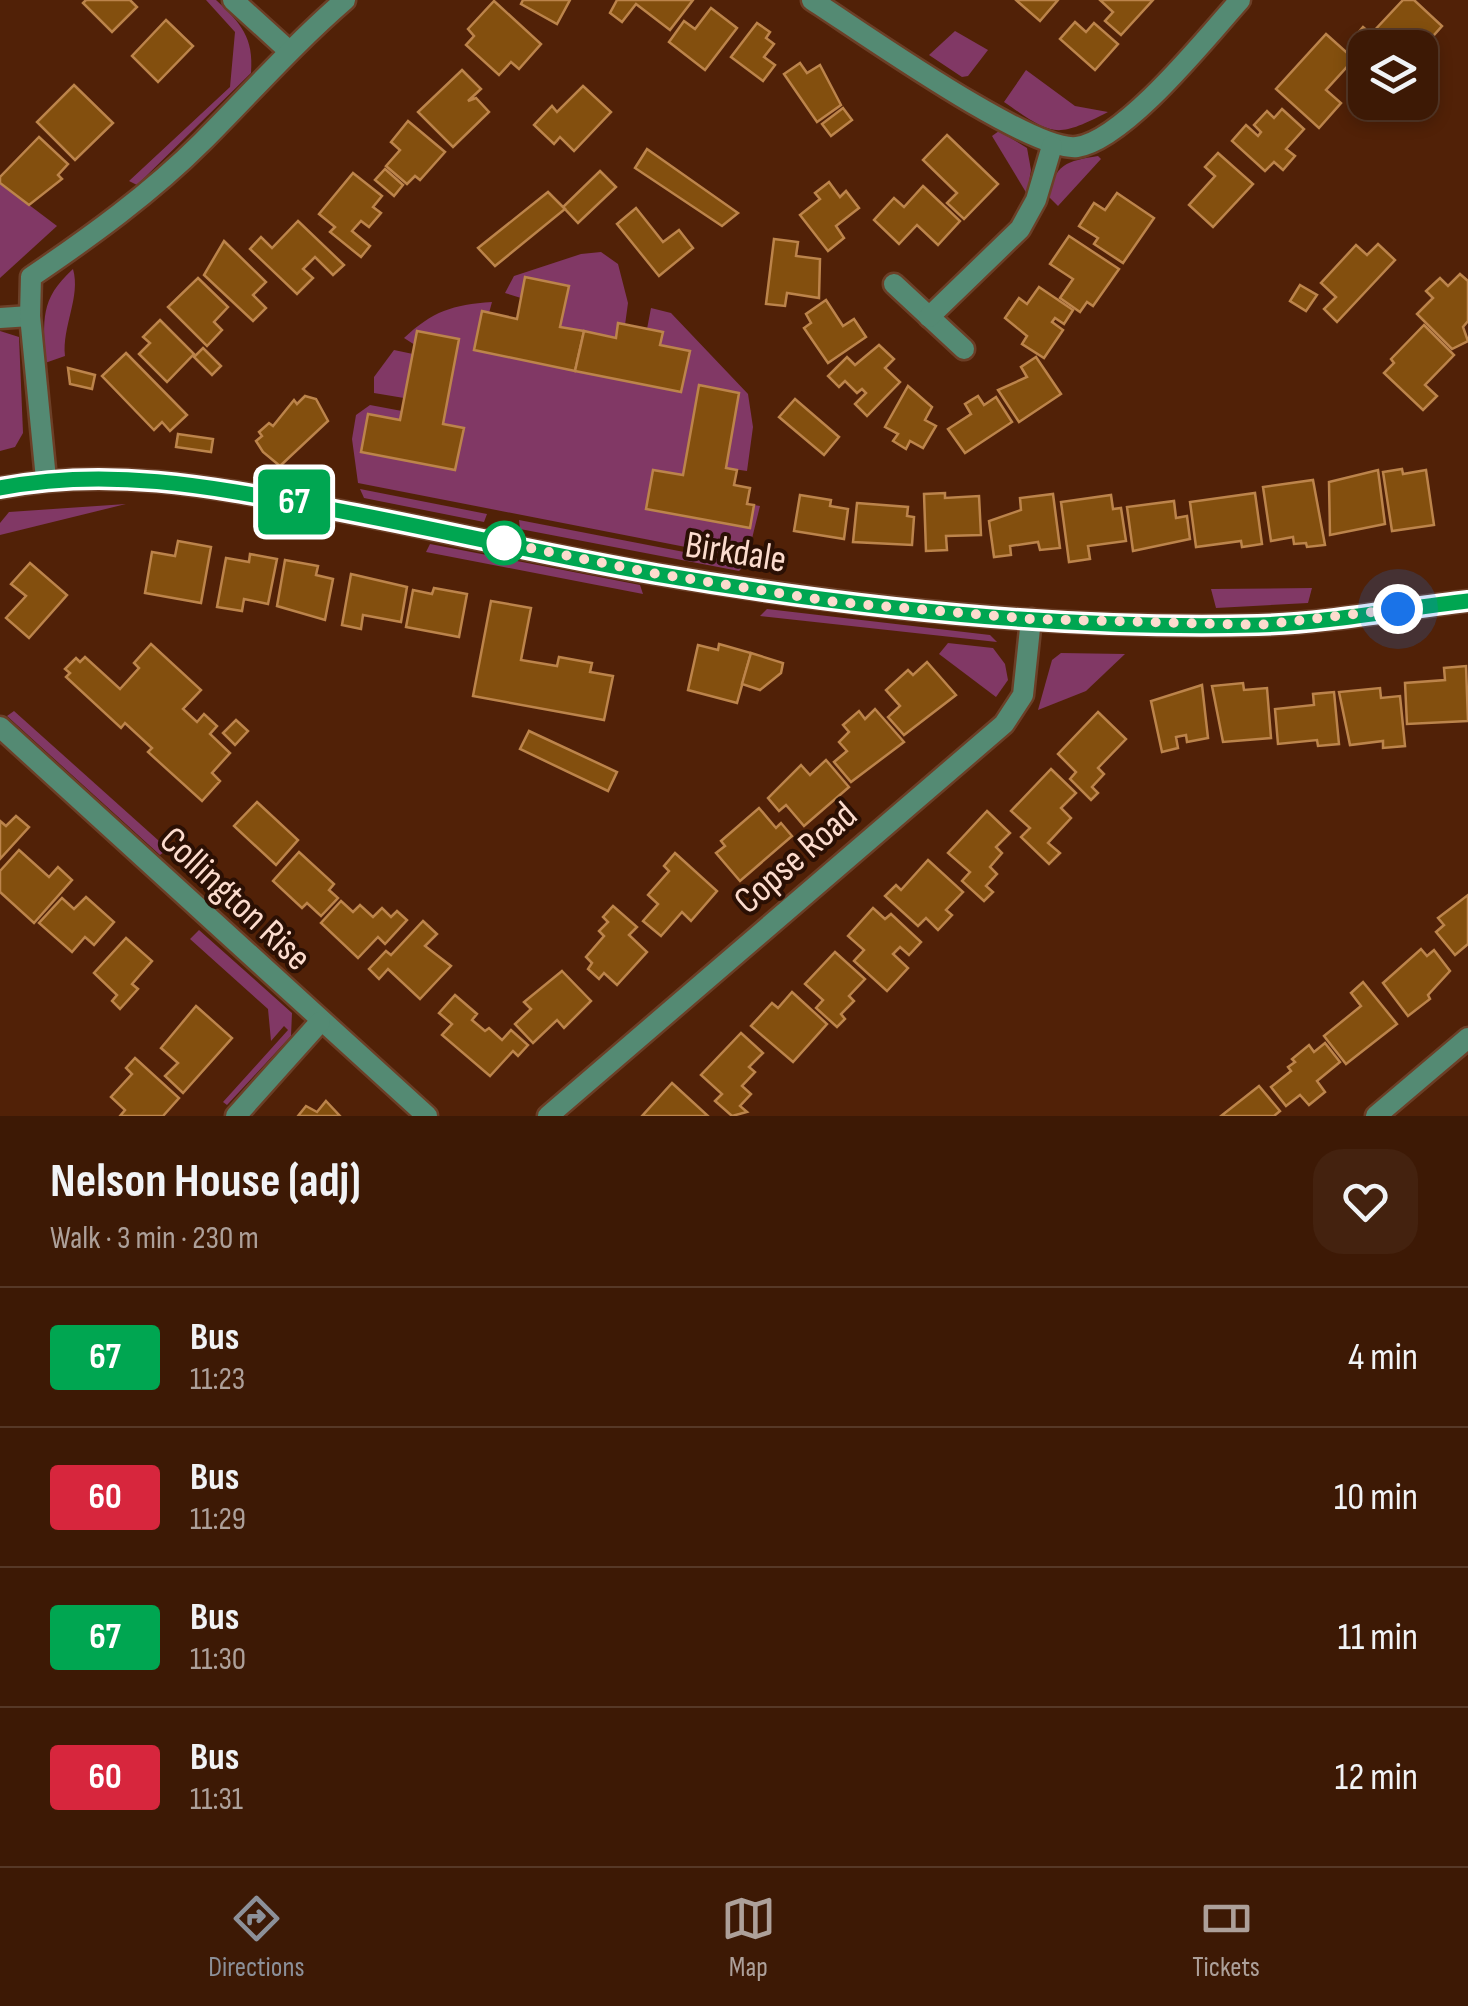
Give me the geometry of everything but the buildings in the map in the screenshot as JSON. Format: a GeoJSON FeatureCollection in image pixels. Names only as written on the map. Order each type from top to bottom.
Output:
{"type":"FeatureCollection","features":[{"type":"Feature","properties":{"kind":"street"},"geometry":{"type":"LineString","coordinates":[[233,0],[288,50]]}},
{"type":"Feature","properties":{"kind":"street"},"geometry":{"type":"LineString","coordinates":[[46,479],[30,316],[31,277],[84,241],[200,144],[288,50],[345,0]]}},
{"type":"Feature","properties":{"kind":"street"},"geometry":{"type":"LineString","coordinates":[[812,0],[1052,146],[1079,147],[1119,125],[1159,90],[1240,0]]}},
{"type":"Feature","properties":{"kind":"street"},"geometry":{"type":"LineString","coordinates":[[930,317],[1020,229],[1036,200],[1052,146]]}},
{"type":"Feature","properties":{"kind":"street"},"geometry":{"type":"LineString","coordinates":[[894,284],[964,349]]}},
{"type":"Feature","properties":{"kind":"street"},"geometry":{"type":"LineString","coordinates":[[0,318],[30,316]]}},
{"type":"Feature","properties":{"kind":"street","name":"Birkdale"},"geometry":{"type":"LineString","coordinates":[[0,488],[46,479],[125,477],[204,485],[652,573],[835,602],[1031,619],[1260,625],[1468,601]]}},
{"type":"Feature","properties":{"kind":"street","name":"Copse Road"},"geometry":{"type":"LineString","coordinates":[[548,1116],[1004,724],[1022,695],[1031,619]]}},
{"type":"Feature","properties":{"kind":"street","name":"Collington Rise"},"geometry":{"type":"LineString","coordinates":[[0,727],[427,1116]]}},
{"type":"Feature","properties":{"kind":"street"},"geometry":{"type":"LineString","coordinates":[[236,1116],[320,1022]]}},
{"type":"Feature","properties":{"kind":"street"},"geometry":{"type":"LineString","coordinates":[[1376,1116],[1468,1038]]}},
{"type":"Feature","properties":{"kind":"shaded area"},"geometry":{"type":"Polygon","coordinates":[[[206,0],[216,0],[244,32],[251,73],[137,185],[129,181],[230,87],[235,32],[206,0]]]}},
{"type":"Feature","properties":{"kind":"shaded area"},"geometry":{"type":"Polygon","coordinates":[[[955,31],[988,50],[968,76],[962,77],[929,55],[955,31]]]}},
{"type":"Feature","properties":{"kind":"shaded area"},"geometry":{"type":"Polygon","coordinates":[[[1026,70],[1075,106],[1108,112],[1065,130],[1033,122],[1004,102],[1026,70]]]}},
{"type":"Feature","properties":{"kind":"shaded area"},"geometry":{"type":"Polygon","coordinates":[[[999,131],[1027,148],[1031,170],[1027,194],[992,136],[999,131]]]}},
{"type":"Feature","properties":{"kind":"shaded area"},"geometry":{"type":"Polygon","coordinates":[[[1098,156],[1101,159],[1058,206],[1049,197],[1054,177],[1070,162],[1098,156]]]}},
{"type":"Feature","properties":{"kind":"shaded area"},"geometry":{"type":"Polygon","coordinates":[[[0,183],[57,226],[0,278],[0,183]]]}},
{"type":"Feature","properties":{"kind":"shaded area"},"geometry":{"type":"Polygon","coordinates":[[[601,252],[618,264],[628,303],[625,325],[618,324],[616,338],[560,327],[568,285],[526,277],[521,298],[505,293],[514,276],[581,254],[601,252]]]}},
{"type":"Feature","properties":{"kind":"shaded area"},"geometry":{"type":"Polygon","coordinates":[[[73,269],[75,290],[65,356],[45,363],[46,311],[54,291],[73,269]]]}},
{"type":"Feature","properties":{"kind":"shaded area"},"geometry":{"type":"Polygon","coordinates":[[[492,302],[489,313],[482,312],[474,350],[681,392],[690,351],[660,345],[662,332],[647,329],[651,308],[671,313],[748,394],[753,427],[747,471],[726,468],[739,393],[699,386],[683,475],[653,470],[646,509],[749,528],[754,505],[760,506],[747,559],[358,483],[352,439],[356,415],[370,405],[402,411],[400,420],[361,452],[455,470],[463,429],[443,424],[459,340],[418,331],[415,345],[404,338],[444,311],[492,302]]]}},
{"type":"Feature","properties":{"kind":"shaded area"},"geometry":{"type":"Polygon","coordinates":[[[0,331],[19,337],[23,433],[15,447],[0,451],[0,331]]]}},
{"type":"Feature","properties":{"kind":"shaded area"},"geometry":{"type":"Polygon","coordinates":[[[394,350],[413,354],[404,398],[374,393],[374,377],[394,350]]]}},
{"type":"Feature","properties":{"kind":"shaded area"},"geometry":{"type":"Polygon","coordinates":[[[360,489],[487,514],[484,522],[364,498],[360,489]]]}},
{"type":"Feature","properties":{"kind":"shaded area"},"geometry":{"type":"Polygon","coordinates":[[[126,504],[0,535],[0,523],[9,512],[126,504]]]}},
{"type":"Feature","properties":{"kind":"shaded area"},"geometry":{"type":"Polygon","coordinates":[[[519,520],[746,564],[739,571],[520,529],[519,520]]]}},
{"type":"Feature","properties":{"kind":"shaded area"},"geometry":{"type":"Polygon","coordinates":[[[430,544],[640,585],[643,594],[426,552],[430,544]]]}},
{"type":"Feature","properties":{"kind":"shaded area"},"geometry":{"type":"Polygon","coordinates":[[[1312,588],[1308,603],[1216,608],[1211,589],[1312,588]]]}},
{"type":"Feature","properties":{"kind":"shaded area"},"geometry":{"type":"Polygon","coordinates":[[[767,609],[990,635],[997,642],[760,616],[767,609]]]}},
{"type":"Feature","properties":{"kind":"shaded area"},"geometry":{"type":"Polygon","coordinates":[[[948,643],[993,648],[1005,664],[1008,680],[996,697],[939,654],[948,643]]]}},
{"type":"Feature","properties":{"kind":"shaded area"},"geometry":{"type":"Polygon","coordinates":[[[1061,653],[1125,654],[1086,691],[1038,710],[1052,660],[1061,653]]]}},
{"type":"Feature","properties":{"kind":"shaded area"},"geometry":{"type":"Polygon","coordinates":[[[14,711],[168,849],[160,855],[7,716],[14,711]]]}},
{"type":"Feature","properties":{"kind":"shaded area"},"geometry":{"type":"Polygon","coordinates":[[[199,930],[292,1013],[291,1036],[227,1105],[223,1102],[288,1030],[284,1026],[271,1041],[268,1009],[190,939],[199,930]]]}},
{"type":"Feature","properties":{"kind":"bus line","name":"67"},"geometry":{"type":"LineString","coordinates":[[0,488],[46,479],[125,477],[204,485],[652,573],[835,602],[1031,619],[1260,625],[1468,601]]}},
{"type":"Feature","properties":{"kind":"route"},"geometry":{"type":"LineString","coordinates":[[504,543],[500,542],[652,573],[835,602],[1031,619],[1260,625],[1398,609]]}}]}
